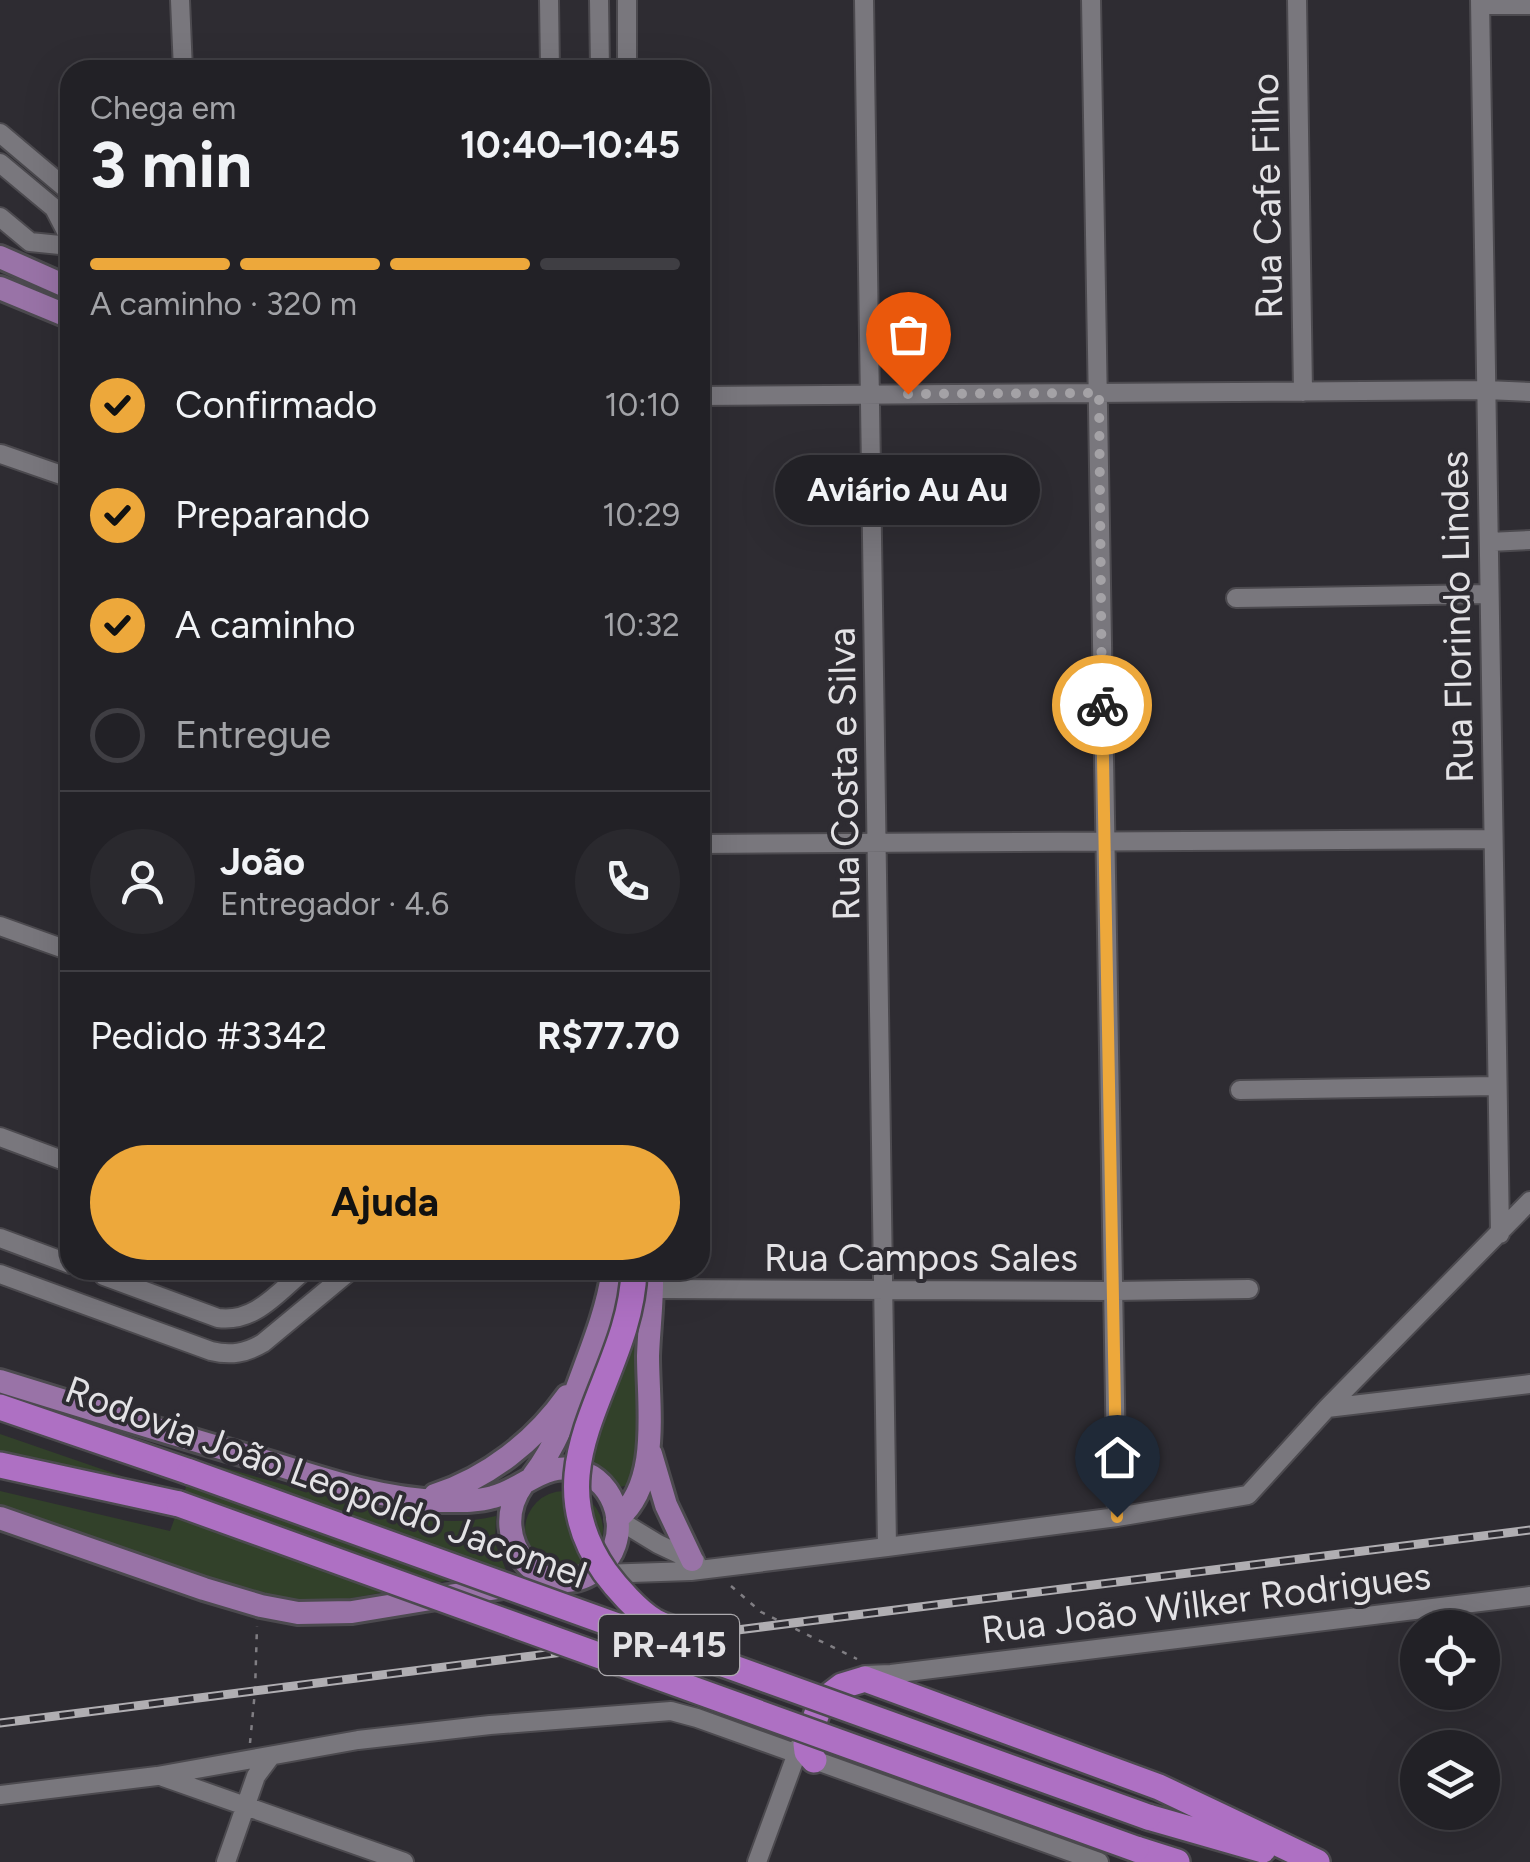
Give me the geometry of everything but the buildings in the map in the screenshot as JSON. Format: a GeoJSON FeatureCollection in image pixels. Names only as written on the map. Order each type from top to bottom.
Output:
{"type":"FeatureCollection","features":[{"type":"Feature","properties":{"kind":"highway"},"geometry":{"type":"LineString","coordinates":[[633,1280],[625,1327],[584,1434],[576,1479],[578,1509],[596,1559],[621,1591],[654,1621],[1151,1809],[1312,1862]]}},
{"type":"Feature","properties":{"kind":"highway","name":"Rodovia João Leopoldo Jacomel"},"geometry":{"type":"LineString","coordinates":[[0,1407],[1151,1809]]}},
{"type":"Feature","properties":{"kind":"highway","name":"Rodovia João Leopoldo Jacomel"},"geometry":{"type":"LineString","coordinates":[[0,1465],[179,1504],[1177,1862]]}},
{"type":"Feature","properties":{"kind":"highway"},"geometry":{"type":"LineString","coordinates":[[806,1756],[806,1744],[821,1702],[842,1686],[866,1679],[1159,1787],[1312,1862]]}},
{"type":"Feature","properties":{"kind":"highway"},"geometry":{"type":"LineString","coordinates":[[1136,1849],[1162,1862]]}},
{"type":"Feature","properties":{"kind":"main road"},"geometry":{"type":"LineString","coordinates":[[0,258],[60,284]]}},
{"type":"Feature","properties":{"kind":"main road"},"geometry":{"type":"LineString","coordinates":[[0,288],[60,313]]}},
{"type":"Feature","properties":{"kind":"main road"},"geometry":{"type":"LineString","coordinates":[[549,1578],[523,1561],[515,1548],[509,1515],[514,1497],[559,1435],[600,1325],[611,1280]]}},
{"type":"Feature","properties":{"kind":"main road"},"geometry":{"type":"LineString","coordinates":[[618,1519],[630,1508],[641,1486],[649,1441],[652,1280]]}},
{"type":"Feature","properties":{"kind":"main road"},"geometry":{"type":"LineString","coordinates":[[417,1500],[459,1486],[490,1470],[534,1435],[582,1376]]}},
{"type":"Feature","properties":{"kind":"main road"},"geometry":{"type":"LineString","coordinates":[[0,1381],[364,1490],[417,1500],[478,1500],[544,1471],[584,1473],[604,1486],[618,1519],[615,1545],[601,1566],[576,1579],[549,1578],[335,1614],[298,1613],[257,1605],[0,1518]]}},
{"type":"Feature","properties":{"kind":"main road"},"geometry":{"type":"LineString","coordinates":[[649,1441],[666,1505],[706,1565]]}},
{"type":"Feature","properties":{"kind":"street"},"geometry":{"type":"LineString","coordinates":[[180,0],[183,60]]}},
{"type":"Feature","properties":{"kind":"street"},"geometry":{"type":"LineString","coordinates":[[549,0],[550,60]]}},
{"type":"Feature","properties":{"kind":"street"},"geometry":{"type":"LineString","coordinates":[[600,0],[600,60]]}},
{"type":"Feature","properties":{"kind":"street"},"geometry":{"type":"LineString","coordinates":[[627,0],[627,60]]}},
{"type":"Feature","properties":{"kind":"street","name":"Rua Costa e Silva"},"geometry":{"type":"LineString","coordinates":[[864,0],[887,1547]]}},
{"type":"Feature","properties":{"kind":"street"},"geometry":{"type":"LineString","coordinates":[[1091,0],[1117,1517]]}},
{"type":"Feature","properties":{"kind":"street","name":"Rua Cafe Filho"},"geometry":{"type":"LineString","coordinates":[[1296,0],[1304,392]]}},
{"type":"Feature","properties":{"kind":"street"},"geometry":{"type":"LineString","coordinates":[[1480,3],[1530,5]]}},
{"type":"Feature","properties":{"kind":"street","name":"Rua Florindo Lindes"},"geometry":{"type":"LineString","coordinates":[[1480,3],[1500,1234]]}},
{"type":"Feature","properties":{"kind":"street"},"geometry":{"type":"LineString","coordinates":[[0,133],[60,184]]}},
{"type":"Feature","properties":{"kind":"street"},"geometry":{"type":"LineString","coordinates":[[0,162],[54,208],[60,221]]}},
{"type":"Feature","properties":{"kind":"street"},"geometry":{"type":"LineString","coordinates":[[0,217],[30,242],[60,242]]}},
{"type":"Feature","properties":{"kind":"street"},"geometry":{"type":"LineString","coordinates":[[710,396],[1530,392]]}},
{"type":"Feature","properties":{"kind":"street"},"geometry":{"type":"LineString","coordinates":[[1,454],[60,475]]}},
{"type":"Feature","properties":{"kind":"street"},"geometry":{"type":"LineString","coordinates":[[1489,542],[1530,540]]}},
{"type":"Feature","properties":{"kind":"street"},"geometry":{"type":"LineString","coordinates":[[1236,598],[1490,594]]}},
{"type":"Feature","properties":{"kind":"street"},"geometry":{"type":"LineString","coordinates":[[710,844],[1492,839]]}},
{"type":"Feature","properties":{"kind":"street"},"geometry":{"type":"LineString","coordinates":[[0,926],[60,947]]}},
{"type":"Feature","properties":{"kind":"street"},"geometry":{"type":"LineString","coordinates":[[1240,1090],[1496,1086]]}},
{"type":"Feature","properties":{"kind":"street"},"geometry":{"type":"LineString","coordinates":[[0,1137],[60,1158]]}},
{"type":"Feature","properties":{"kind":"street"},"geometry":{"type":"LineString","coordinates":[[589,1574],[675,1572],[706,1565],[887,1547],[1117,1517],[1248,1495],[1327,1408],[1530,1201]]}},
{"type":"Feature","properties":{"kind":"street"},"geometry":{"type":"LineString","coordinates":[[0,1238],[60,1260]]}},
{"type":"Feature","properties":{"kind":"street"},"geometry":{"type":"LineString","coordinates":[[0,1274],[211,1351],[230,1354],[264,1344],[338,1280]]}},
{"type":"Feature","properties":{"kind":"street"},"geometry":{"type":"LineString","coordinates":[[115,1280],[229,1320],[254,1313],[293,1280]]}},
{"type":"Feature","properties":{"kind":"street","name":"Rua Campos Sales"},"geometry":{"type":"LineString","coordinates":[[652,1280],[882,1291],[1249,1289]]}},
{"type":"Feature","properties":{"kind":"street"},"geometry":{"type":"LineString","coordinates":[[1327,1408],[1530,1384]]}},
{"type":"Feature","properties":{"kind":"street"},"geometry":{"type":"LineString","coordinates":[[618,1519],[658,1544],[706,1565]]}},
{"type":"Feature","properties":{"kind":"street","name":"Rua João Wilker Rodrigues"},"geometry":{"type":"LineString","coordinates":[[758,1862],[806,1756],[815,1702],[850,1678],[1530,1596]]}},
{"type":"Feature","properties":{"kind":"street"},"geometry":{"type":"LineString","coordinates":[[0,1795],[158,1776],[358,1740],[671,1712],[806,1756],[1099,1862]]}},
{"type":"Feature","properties":{"kind":"street"},"geometry":{"type":"LineString","coordinates":[[226,1862],[256,1776],[270,1756]]}},
{"type":"Feature","properties":{"kind":"street"},"geometry":{"type":"LineString","coordinates":[[158,1776],[404,1862]]}},
{"type":"Feature","properties":{"kind":"path"},"geometry":{"type":"LineString","coordinates":[[706,1565],[761,1612],[856,1658]]}},
{"type":"Feature","properties":{"kind":"path"},"geometry":{"type":"LineString","coordinates":[[248,1760],[257,1605]]}},
{"type":"Feature","properties":{"kind":"green space"},"geometry":{"type":"Polygon","coordinates":[[[636,1311],[638,1445],[634,1484],[620,1487],[606,1470],[588,1458],[636,1311]]]}},
{"type":"Feature","properties":{"kind":"green space"},"geometry":{"type":"Polygon","coordinates":[[[0,1434],[139,1482],[0,1451],[0,1434]]]}},
{"type":"Feature","properties":{"kind":"green space"},"geometry":{"type":"Polygon","coordinates":[[[196,1460],[404,1516],[450,1521],[496,1516],[495,1543],[506,1570],[336,1601],[303,1601],[264,1596],[0,1507],[0,1491],[170,1531],[196,1460]]]}},
{"type":"Feature","properties":{"kind":"green space"},"geometry":{"type":"Polygon","coordinates":[[[564,1491],[592,1502],[603,1530],[592,1558],[564,1569],[536,1558],[525,1530],[536,1502],[564,1491]]]}},
{"type":"Feature","properties":{"kind":"railway"},"geometry":{"type":"LineString","coordinates":[[0,1723],[1530,1530]]}},
{"type":"Feature","properties":{"kind":"way so far"},"geometry":{"type":"LineString","coordinates":[[908,394],[1099,393],[1102,705]]}},
{"type":"Feature","properties":{"kind":"place","name":"Aviário Au Au"},"geometry":{"type":"Point","coordinates":[908,394]}},
{"type":"Feature","properties":{"kind":"route"},"geometry":{"type":"LineString","coordinates":[[1102,705],[1117,1517]]}}]}
